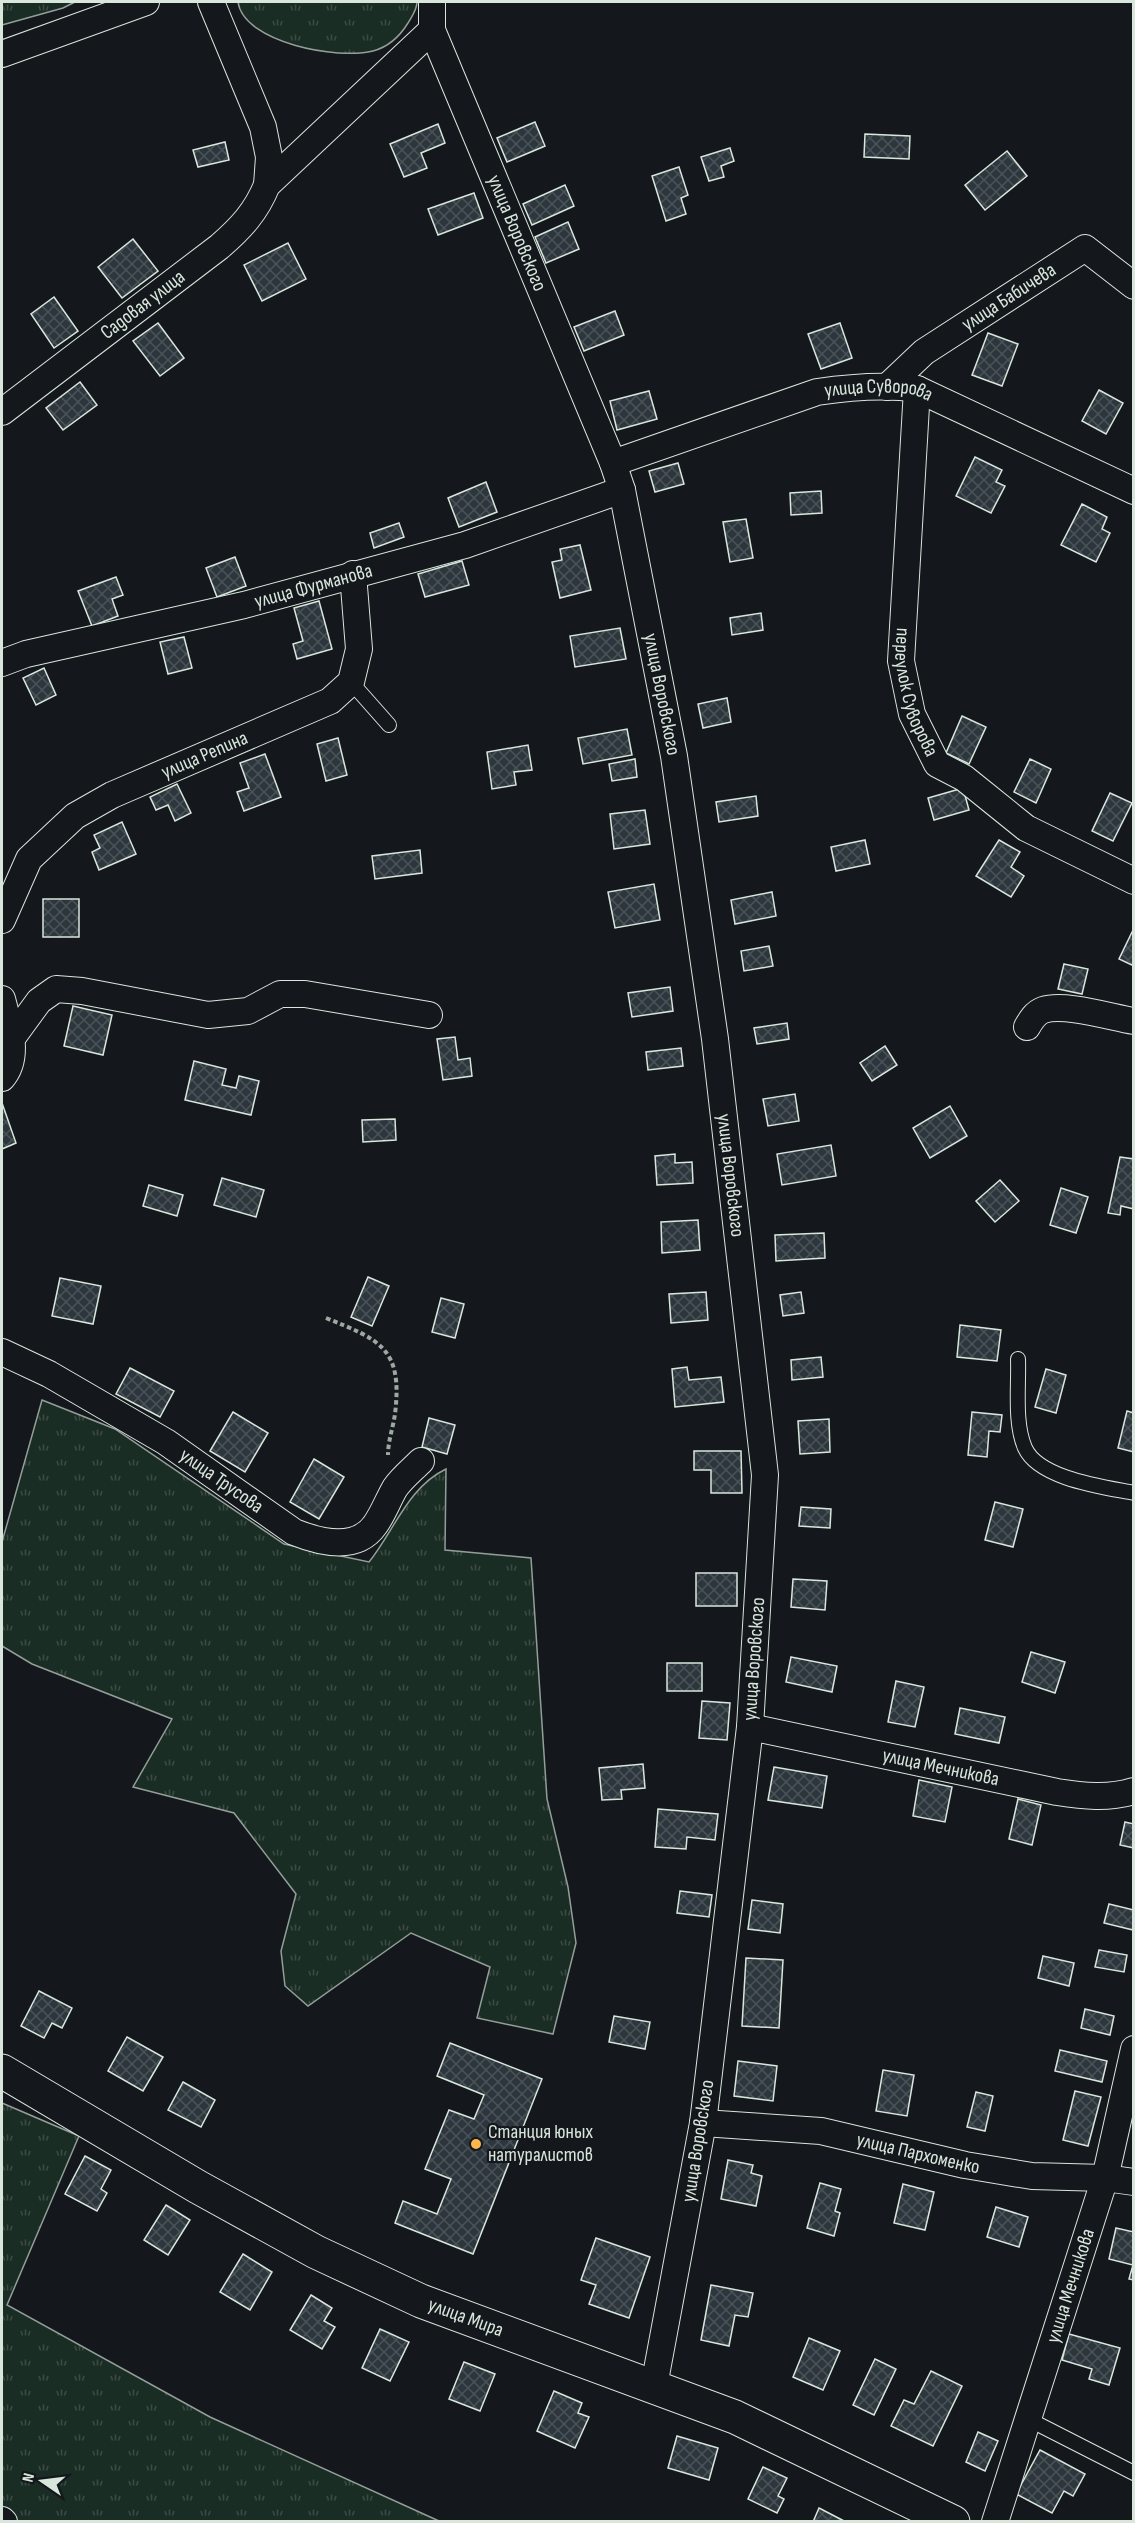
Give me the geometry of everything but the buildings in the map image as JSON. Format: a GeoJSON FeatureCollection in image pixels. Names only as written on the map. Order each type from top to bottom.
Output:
{"type":"FeatureCollection","features":[{"type":"Feature","properties":{"kind":"street"},"geometry":{"type":"LineString","coordinates":[[2,54],[119,6],[146,2]]}},
{"type":"Feature","properties":{"kind":"street","name":"Садовая улица"},"geometry":{"type":"LineString","coordinates":[[2,412],[219,247],[248,221],[259,206],[267,185],[269,157],[263,127],[210,2]]}},
{"type":"Feature","properties":{"kind":"street","name":"улица Воровского"},"geometry":{"type":"LineString","coordinates":[[432,2],[432,30],[613,463],[622,490],[674,756],[716,1050],[765,1475],[750,1727],[703,2123],[654,2386]]}},
{"type":"Feature","properties":{"kind":"street","name":"Садовая улица"},"geometry":{"type":"LineString","coordinates":[[267,185],[432,30]]}},
{"type":"Feature","properties":{"kind":"street","name":"улица Бабичева"},"geometry":{"type":"LineString","coordinates":[[887,387],[924,352],[1085,248],[1134,286]]}},
{"type":"Feature","properties":{"kind":"street","name":"улица Суворова"},"geometry":{"type":"LineString","coordinates":[[613,463],[817,392],[853,386],[887,387],[917,389],[1134,491]]}},
{"type":"Feature","properties":{"kind":"street","name":"переулок Суворова"},"geometry":{"type":"LineString","coordinates":[[917,389],[901,661],[912,714],[937,764],[964,777],[1026,828],[1134,881]]}},
{"type":"Feature","properties":{"kind":"street","name":"улица Фурманова"},"geometry":{"type":"LineString","coordinates":[[2,663],[26,654],[244,605],[465,545],[622,490]]}},
{"type":"Feature","properties":{"kind":"street"},"geometry":{"type":"LineString","coordinates":[[351,681],[359,649],[353,574]]}},
{"type":"Feature","properties":{"kind":"street","name":"улица Репина"},"geometry":{"type":"LineString","coordinates":[[2,920],[29,859],[75,816],[112,795],[330,701],[351,681]]}},
{"type":"Feature","properties":{"kind":"street"},"geometry":{"type":"LineString","coordinates":[[12,1038],[39,1001],[56,989],[82,991],[208,1015],[248,1011],[280,994],[305,994],[429,1015]]}},
{"type":"Feature","properties":{"kind":"street"},"geometry":{"type":"LineString","coordinates":[[2,999],[12,1038],[8,1071],[2,1078]]}},
{"type":"Feature","properties":{"kind":"street"},"geometry":{"type":"LineString","coordinates":[[1027,1027],[1035,1014],[1043,1010],[1057,1009],[1134,1021]]}},
{"type":"Feature","properties":{"kind":"street","name":"улица Трусова"},"geometry":{"type":"LineString","coordinates":[[2,1353],[49,1374],[166,1442],[294,1532],[315,1540],[338,1542],[360,1540],[375,1527],[396,1487],[421,1461]]}},
{"type":"Feature","properties":{"kind":"street","name":"улица Мечникова"},"geometry":{"type":"LineString","coordinates":[[750,1727],[1057,1792],[1090,1796],[1120,1795],[1134,1791]]}},
{"type":"Feature","properties":{"kind":"street","name":"улица Мечникова"},"geometry":{"type":"LineString","coordinates":[[995,2522],[1105,2178],[1134,2049]]}},
{"type":"Feature","properties":{"kind":"street","name":"улица Мира"},"geometry":{"type":"LineString","coordinates":[[2,2071],[198,2187],[316,2252],[421,2301],[735,2417],[953,2522]]}},
{"type":"Feature","properties":{"kind":"street","name":"улица Пархоменко"},"geometry":{"type":"LineString","coordinates":[[703,2123],[821,2131],[965,2165],[1032,2176],[1105,2178],[1134,2182]]}},
{"type":"Feature","properties":{"kind":"lane"},"geometry":{"type":"LineString","coordinates":[[351,681],[389,725]]}},
{"type":"Feature","properties":{"kind":"lane"},"geometry":{"type":"LineString","coordinates":[[1017,1359],[1020,1426],[1025,1447],[1032,1459],[1062,1475],[1091,1486],[1134,1493]]}},
{"type":"Feature","properties":{"kind":"lane"},"geometry":{"type":"LineString","coordinates":[[1028,2419],[1134,2473]]}},
{"type":"Feature","properties":{"kind":"path"},"geometry":{"type":"LineString","coordinates":[[326,1318],[365,1333],[388,1353],[396,1399],[388,1459],[396,1487]]}},
{"type":"Feature","properties":{"kind":"green space"},"geometry":{"type":"Polygon","coordinates":[[[2,2],[75,2],[63,8],[2,25],[2,2]]]}},
{"type":"Feature","properties":{"kind":"green space"},"geometry":{"type":"Polygon","coordinates":[[[238,2],[417,2],[408,23],[384,47],[373,51],[338,53],[316,50],[274,38],[257,28],[244,16],[238,2]]]}},
{"type":"Feature","properties":{"kind":"green space"},"geometry":{"type":"Polygon","coordinates":[[[42,1400],[115,1429],[284,1544],[369,1562],[421,1487],[446,1469],[445,1550],[531,1558],[547,1799],[568,1887],[576,1943],[553,2034],[477,2018],[490,1967],[411,1933],[308,2006],[285,1986],[281,1951],[296,1894],[234,1813],[133,1787],[172,1719],[32,1664],[2,1646],[2,1542],[42,1400]]]}},
{"type":"Feature","properties":{"kind":"green space"},"geometry":{"type":"Polygon","coordinates":[[[2,2103],[79,2136],[7,2305],[210,2417],[439,2521],[2,2521],[2,2103]]]}},
{"type":"Feature","properties":{"kind":"place","name":"Станция юных натуралистов"},"geometry":{"type":"Point","coordinates":[476,2144]}}]}
